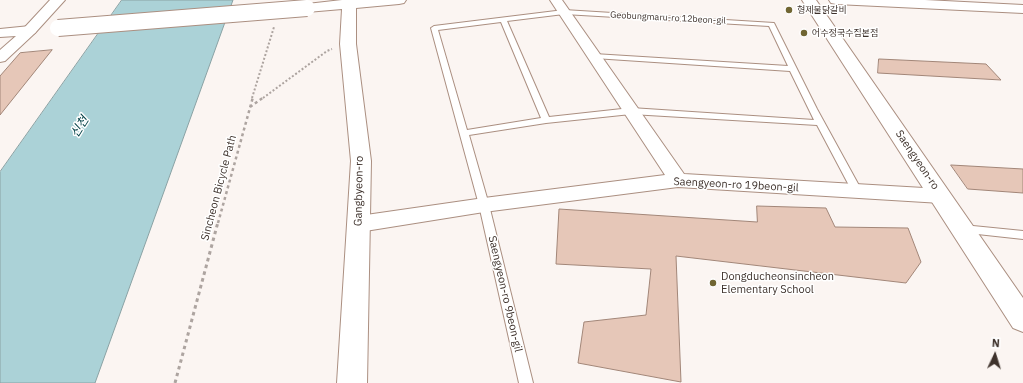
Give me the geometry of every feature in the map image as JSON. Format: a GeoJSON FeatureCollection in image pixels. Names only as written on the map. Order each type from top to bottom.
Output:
{"type":"FeatureCollection","features":[{"type":"Feature","properties":{"kind":"street"},"geometry":{"type":"LineString","coordinates":[[0,58],[30,30],[58,0]]}},
{"type":"Feature","properties":{"kind":"street"},"geometry":{"type":"LineString","coordinates":[[0,33],[307,8],[349,2],[399,0]]}},
{"type":"Feature","properties":{"kind":"street","name":"Saengyeon-ro"},"geometry":{"type":"LineString","coordinates":[[808,0],[1023,320]]}},
{"type":"Feature","properties":{"kind":"street"},"geometry":{"type":"LineString","coordinates":[[836,0],[1023,8]]}},
{"type":"Feature","properties":{"kind":"street","name":"Gangbyeon-ro"},"geometry":{"type":"LineString","coordinates":[[349,2],[348,44],[362,161],[352,383]]}},
{"type":"Feature","properties":{"kind":"street"},"geometry":{"type":"LineString","coordinates":[[560,6],[678,180]]}},
{"type":"Feature","properties":{"kind":"street","name":"Saengyeon-ro 19beon-gil"},"geometry":{"type":"LineString","coordinates":[[359,224],[484,205],[678,180],[941,196]]}},
{"type":"Feature","properties":{"kind":"lane","name":"Geobungmaru-ro 12beon-gil"},"geometry":{"type":"LineString","coordinates":[[463,133],[434,28],[503,19],[560,6],[772,24],[792,69]]}},
{"type":"Feature","properties":{"kind":"lane"},"geometry":{"type":"LineString","coordinates":[[503,19],[546,120]]}},
{"type":"Feature","properties":{"kind":"lane"},"geometry":{"type":"LineString","coordinates":[[594,56],[792,69],[819,123],[857,191]]}},
{"type":"Feature","properties":{"kind":"lane"},"geometry":{"type":"LineString","coordinates":[[484,205],[463,133],[546,120],[631,111],[819,123]]}},
{"type":"Feature","properties":{"kind":"lane","name":"Saengyeon-ro 9beon-gil"},"geometry":{"type":"LineString","coordinates":[[484,205],[526,383]]}},
{"type":"Feature","properties":{"kind":"lane"},"geometry":{"type":"LineString","coordinates":[[963,229],[1023,235]]}},
{"type":"Feature","properties":{"kind":"path","name":"Sincheon Bicycle Path"},"geometry":{"type":"LineString","coordinates":[[175,383],[249,108],[276,24]]}},
{"type":"Feature","properties":{"kind":"path"},"geometry":{"type":"LineString","coordinates":[[249,108],[327,51],[348,44]]}},
{"type":"Feature","properties":{"kind":"water","name":"신천"},"geometry":{"type":"Polygon","coordinates":[[[122,0],[233,0],[95,383],[0,383],[0,172],[122,0]]]}},
{"type":"Feature","properties":{"kind":"building"},"geometry":{"type":"Polygon","coordinates":[[[52,50],[0,115],[0,76],[20,53],[52,50]]]}},
{"type":"Feature","properties":{"kind":"building"},"geometry":{"type":"Polygon","coordinates":[[[879,59],[986,64],[1001,80],[878,73],[879,59]]]}},
{"type":"Feature","properties":{"kind":"building"},"geometry":{"type":"Polygon","coordinates":[[[951,165],[1023,169],[1023,193],[968,189],[951,165]]]}},
{"type":"Feature","properties":{"kind":"building"},"geometry":{"type":"Polygon","coordinates":[[[757,206],[826,208],[835,227],[908,228],[921,262],[906,283],[676,256],[681,382],[578,363],[584,322],[646,315],[651,269],[556,264],[559,209],[757,222],[757,206]]]}},
{"type":"Feature","properties":{"kind":"place","name":"형제물닭갈비"},"geometry":{"type":"Point","coordinates":[789,10]}},
{"type":"Feature","properties":{"kind":"place","name":"어수정국수집본점"},"geometry":{"type":"Point","coordinates":[804,33]}},
{"type":"Feature","properties":{"kind":"place","name":"Dongducheonsincheon Elementary School"},"geometry":{"type":"Point","coordinates":[713,283]}}]}
